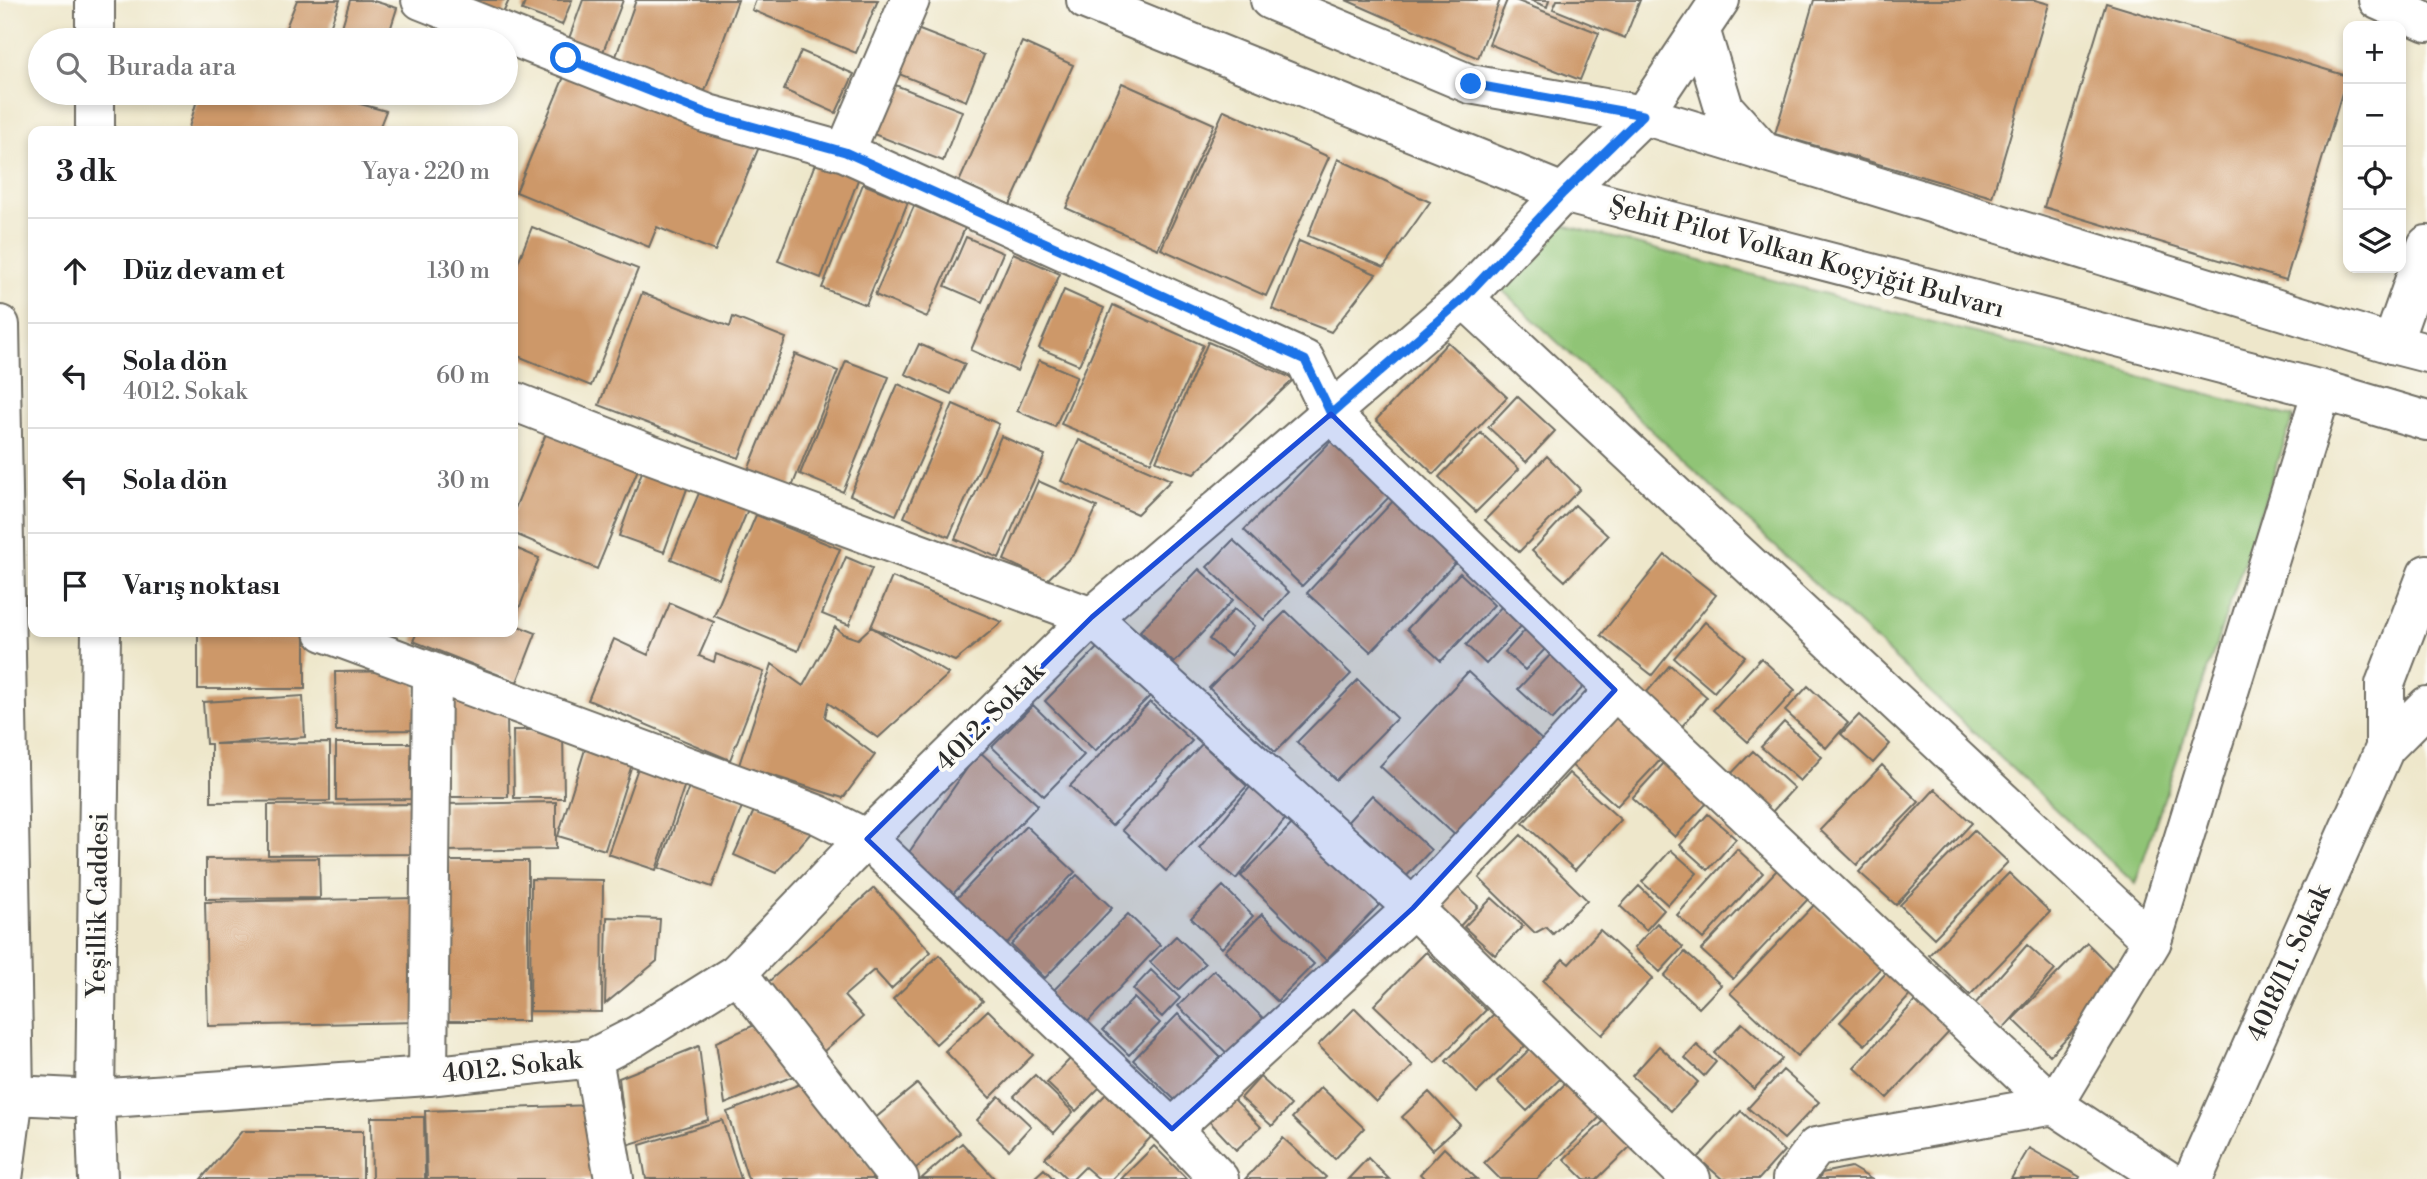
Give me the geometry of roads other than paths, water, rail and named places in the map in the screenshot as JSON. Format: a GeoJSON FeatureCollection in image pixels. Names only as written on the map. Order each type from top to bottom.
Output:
{"type":"FeatureCollection","features":[{"type":"Feature","properties":{"kind":"main road"},"geometry":{"type":"LineString","coordinates":[[95,0],[95,28]]}},
{"type":"Feature","properties":{"kind":"main road"},"geometry":{"type":"LineString","coordinates":[[421,0],[491,28]]}},
{"type":"Feature","properties":{"kind":"main road"},"geometry":{"type":"LineString","coordinates":[[845,152],[910,0]]}},
{"type":"Feature","properties":{"kind":"main road","name":"Şehit Pilot Volkan Koçyiğit Bulvarı"},"geometry":{"type":"LineString","coordinates":[[1086,0],[1563,193],[2322,390],[2427,421]]}},
{"type":"Feature","properties":{"kind":"main road"},"geometry":{"type":"LineString","coordinates":[[1270,0],[1471,84],[1643,115],[2409,348],[2427,245]]}},
{"type":"Feature","properties":{"kind":"main road"},"geometry":{"type":"LineString","coordinates":[[2378,0],[2427,22]]}},
{"type":"Feature","properties":{"kind":"main road"},"geometry":{"type":"LineString","coordinates":[[1710,16],[1724,108],[1764,152]]}},
{"type":"Feature","properties":{"kind":"main road","name":"4012. Sokak"},"geometry":{"type":"LineString","coordinates":[[7,1084],[96,1099],[428,1076],[593,1058],[636,1036],[737,974],[867,839],[1092,617],[1464,298],[1563,193],[1643,115],[1710,16]]}},
{"type":"Feature","properties":{"kind":"main road"},"geometry":{"type":"LineString","coordinates":[[518,39],[708,114],[845,152],[1305,360],[1331,414],[1615,690],[2054,1105],[2166,1179]]}},
{"type":"Feature","properties":{"kind":"main road"},"geometry":{"type":"LineString","coordinates":[[95,105],[95,126]]}},
{"type":"Feature","properties":{"kind":"main road"},"geometry":{"type":"LineString","coordinates":[[1464,298],[2152,941]]}},
{"type":"Feature","properties":{"kind":"main road"},"geometry":{"type":"LineString","coordinates":[[0,325],[7,1084],[3,1179]]}},
{"type":"Feature","properties":{"kind":"main road"},"geometry":{"type":"LineString","coordinates":[[1792,1179],[1816,1147],[2054,1105],[2152,941],[2322,390]]}},
{"type":"Feature","properties":{"kind":"main road"},"geometry":{"type":"LineString","coordinates":[[518,403],[1092,617],[1413,908],[1691,1179]]}},
{"type":"Feature","properties":{"kind":"main road","name":"4018/11. Sokak"},"geometry":{"type":"LineString","coordinates":[[2385,748],[2385,684],[2427,574]]}},
{"type":"Feature","properties":{"kind":"main road","name":"Yeşillik Caddesi"},"geometry":{"type":"LineString","coordinates":[[98,1179],[96,1099],[101,637]]}},
{"type":"Feature","properties":{"kind":"main road"},"geometry":{"type":"LineString","coordinates":[[337,637],[819,815],[867,839],[1172,1129],[1219,1179]]}},
{"type":"Feature","properties":{"kind":"main road"},"geometry":{"type":"LineString","coordinates":[[428,1076],[432,674]]}},
{"type":"Feature","properties":{"kind":"main road"},"geometry":{"type":"LineString","coordinates":[[1172,1129],[1413,908],[1615,690]]}},
{"type":"Feature","properties":{"kind":"main road","name":"4018/11. Sokak"},"geometry":{"type":"LineString","coordinates":[[2193,1179],[2385,748],[2427,706]]}},
{"type":"Feature","properties":{"kind":"main road"},"geometry":{"type":"LineString","coordinates":[[737,974],[899,1179]]}},
{"type":"Feature","properties":{"kind":"main road"},"geometry":{"type":"LineString","coordinates":[[593,1058],[614,1179]]}}]}
